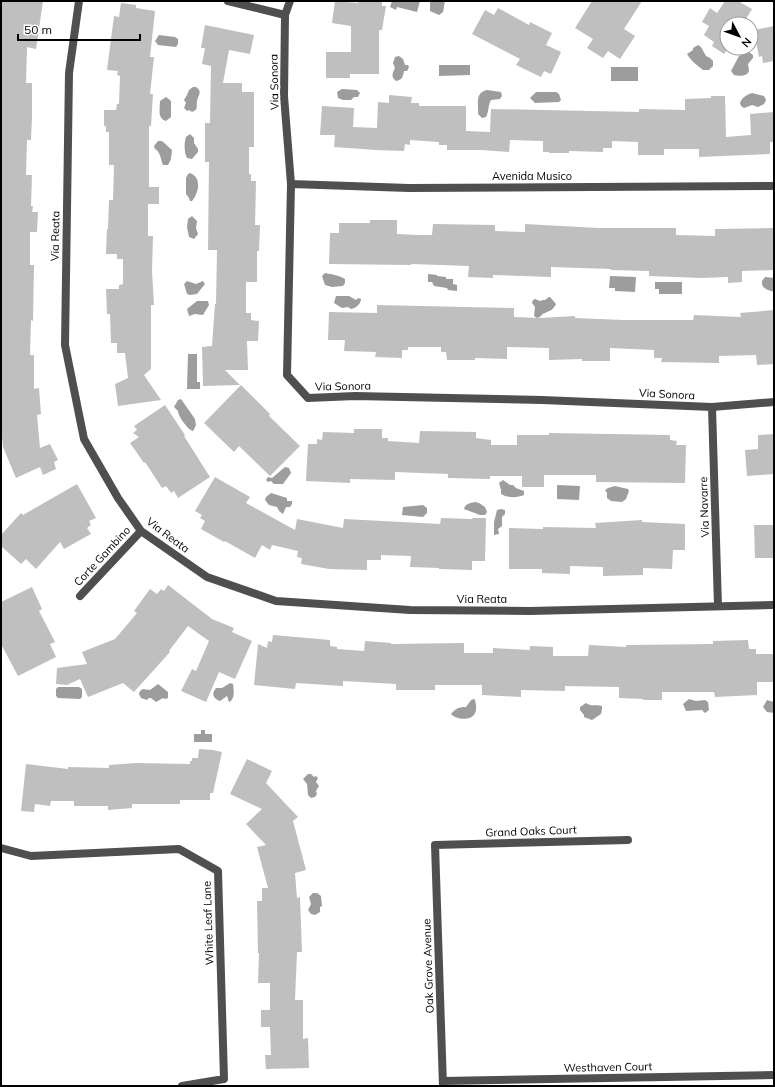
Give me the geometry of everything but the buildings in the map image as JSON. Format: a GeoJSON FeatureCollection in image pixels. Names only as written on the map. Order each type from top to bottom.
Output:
{"type":"FeatureCollection","features":[{"type":"Feature","properties":{"kind":"street","name":"Via Reata"},"geometry":{"type":"LineString","coordinates":[[79,1],[69,73],[65,345],[84,439],[118,498],[141,531],[207,577],[276,601],[417,610],[530,610],[774,605]]}},
{"type":"Feature","properties":{"kind":"street"},"geometry":{"type":"LineString","coordinates":[[228,1],[285,15]]}},
{"type":"Feature","properties":{"kind":"street","name":"Via Sonora"},"geometry":{"type":"LineString","coordinates":[[290,1],[285,15],[284,96],[291,184],[286,375],[308,398],[355,396],[534,400],[712,407],[774,402]]}},
{"type":"Feature","properties":{"kind":"street","name":"Avenida Musico"},"geometry":{"type":"LineString","coordinates":[[291,184],[409,188],[774,186]]}},
{"type":"Feature","properties":{"kind":"street","name":"Via Navarre"},"geometry":{"type":"LineString","coordinates":[[712,407],[718,606]]}},
{"type":"Feature","properties":{"kind":"street","name":"Corte Gambino"},"geometry":{"type":"LineString","coordinates":[[80,596],[141,531]]}},
{"type":"Feature","properties":{"kind":"street","name":"Grand Oaks Court"},"geometry":{"type":"LineString","coordinates":[[435,845],[628,840]]}},
{"type":"Feature","properties":{"kind":"street","name":"Oak Grove Avenue"},"geometry":{"type":"LineString","coordinates":[[435,845],[443,1084]]}},
{"type":"Feature","properties":{"kind":"street","name":"White Leaf Lane"},"geometry":{"type":"LineString","coordinates":[[1,848],[31,856],[179,849],[218,871],[224,1079],[182,1086]]}},
{"type":"Feature","properties":{"kind":"street","name":"Westhaven Court"},"geometry":{"type":"LineString","coordinates":[[443,1084],[774,1075]]}},
{"type":"Feature","properties":{"kind":"shaded area"},"geometry":{"type":"Polygon","coordinates":[[[392,1],[420,1],[417,12],[397,7],[396,10],[390,7],[392,1]]]}},
{"type":"Feature","properties":{"kind":"shaded area"},"geometry":{"type":"Polygon","coordinates":[[[430,1],[445,1],[443,12],[439,15],[430,11],[430,1]]]}},
{"type":"Feature","properties":{"kind":"shaded area"},"geometry":{"type":"Polygon","coordinates":[[[159,35],[175,37],[178,39],[178,44],[176,47],[158,45],[155,41],[159,35]]]}},
{"type":"Feature","properties":{"kind":"shaded area"},"geometry":{"type":"Polygon","coordinates":[[[698,45],[701,47],[706,56],[713,61],[713,66],[709,70],[703,70],[692,61],[687,54],[698,45]]]}},
{"type":"Feature","properties":{"kind":"shaded area"},"geometry":{"type":"Polygon","coordinates":[[[399,56],[403,59],[405,65],[408,65],[409,67],[407,71],[404,71],[403,77],[396,81],[393,77],[395,68],[393,63],[395,57],[399,56]]]}},
{"type":"Feature","properties":{"kind":"shaded area"},"geometry":{"type":"Polygon","coordinates":[[[739,56],[753,56],[748,64],[749,72],[747,74],[738,76],[734,75],[731,71],[739,56]]]}},
{"type":"Feature","properties":{"kind":"shaded area"},"geometry":{"type":"Polygon","coordinates":[[[439,65],[470,65],[470,75],[439,76],[439,65]]]}},
{"type":"Feature","properties":{"kind":"shaded area"},"geometry":{"type":"Polygon","coordinates":[[[611,67],[638,67],[638,81],[611,81],[611,67]]]}},
{"type":"Feature","properties":{"kind":"shaded area"},"geometry":{"type":"Polygon","coordinates":[[[196,87],[200,92],[196,109],[192,112],[189,110],[187,111],[184,108],[186,103],[184,100],[189,90],[196,87]]]}},
{"type":"Feature","properties":{"kind":"shaded area"},"geometry":{"type":"Polygon","coordinates":[[[342,89],[357,90],[360,93],[358,97],[354,97],[351,100],[343,100],[338,98],[337,92],[342,89]]]}},
{"type":"Feature","properties":{"kind":"shaded area"},"geometry":{"type":"Polygon","coordinates":[[[487,90],[501,92],[502,96],[500,99],[491,100],[486,117],[482,118],[478,114],[478,100],[480,94],[487,90]]]}},
{"type":"Feature","properties":{"kind":"shaded area"},"geometry":{"type":"Polygon","coordinates":[[[536,92],[556,92],[559,94],[561,100],[559,102],[535,103],[530,98],[536,92]]]}},
{"type":"Feature","properties":{"kind":"shaded area"},"geometry":{"type":"Polygon","coordinates":[[[752,93],[764,96],[766,100],[764,104],[758,107],[752,105],[744,108],[741,106],[740,103],[742,99],[752,93]]]}},
{"type":"Feature","properties":{"kind":"shaded area"},"geometry":{"type":"Polygon","coordinates":[[[166,97],[171,101],[171,117],[166,121],[161,118],[160,115],[160,101],[166,97]]]}},
{"type":"Feature","properties":{"kind":"shaded area"},"geometry":{"type":"Polygon","coordinates":[[[190,134],[194,138],[194,143],[198,149],[198,152],[192,159],[187,158],[185,150],[186,137],[190,134]]]}},
{"type":"Feature","properties":{"kind":"shaded area"},"geometry":{"type":"Polygon","coordinates":[[[158,141],[162,141],[172,150],[171,159],[168,165],[163,165],[157,150],[155,149],[154,146],[158,141]]]}},
{"type":"Feature","properties":{"kind":"shaded area"},"geometry":{"type":"Polygon","coordinates":[[[190,173],[197,178],[198,182],[196,194],[192,201],[190,201],[186,194],[186,178],[190,173]]]}},
{"type":"Feature","properties":{"kind":"shaded area"},"geometry":{"type":"Polygon","coordinates":[[[192,216],[197,221],[196,228],[198,234],[194,239],[189,237],[187,227],[188,219],[192,216]]]}},
{"type":"Feature","properties":{"kind":"shaded area"},"geometry":{"type":"Polygon","coordinates":[[[325,273],[336,275],[345,279],[345,283],[343,286],[332,287],[325,285],[322,276],[325,273]]]}},
{"type":"Feature","properties":{"kind":"shaded area"},"geometry":{"type":"Polygon","coordinates":[[[428,274],[446,277],[446,279],[453,279],[453,284],[457,285],[457,291],[434,286],[432,282],[428,282],[428,274]]]}},
{"type":"Feature","properties":{"kind":"shaded area"},"geometry":{"type":"Polygon","coordinates":[[[610,276],[636,277],[635,292],[615,291],[615,288],[609,288],[610,276]]]}},
{"type":"Feature","properties":{"kind":"shaded area"},"geometry":{"type":"Polygon","coordinates":[[[765,277],[774,278],[774,292],[765,289],[763,286],[762,281],[765,277]]]}},
{"type":"Feature","properties":{"kind":"shaded area"},"geometry":{"type":"Polygon","coordinates":[[[187,281],[196,284],[203,281],[205,284],[197,294],[190,295],[187,294],[184,284],[187,281]]]}},
{"type":"Feature","properties":{"kind":"shaded area"},"geometry":{"type":"Polygon","coordinates":[[[655,282],[682,282],[682,294],[659,294],[659,289],[655,289],[655,282]]]}},
{"type":"Feature","properties":{"kind":"shaded area"},"geometry":{"type":"Polygon","coordinates":[[[336,296],[349,296],[356,300],[358,298],[361,299],[361,301],[358,306],[351,309],[348,307],[342,308],[334,303],[336,296]]]}},
{"type":"Feature","properties":{"kind":"shaded area"},"geometry":{"type":"Polygon","coordinates":[[[549,297],[556,304],[554,308],[539,318],[534,316],[535,307],[532,303],[533,300],[535,299],[540,301],[549,297]]]}},
{"type":"Feature","properties":{"kind":"shaded area"},"geometry":{"type":"Polygon","coordinates":[[[197,301],[208,301],[209,305],[203,315],[195,314],[189,316],[187,309],[197,301]]]}},
{"type":"Feature","properties":{"kind":"shaded area"},"geometry":{"type":"Polygon","coordinates":[[[188,354],[197,354],[197,382],[200,382],[200,389],[187,389],[188,354]]]}},
{"type":"Feature","properties":{"kind":"shaded area"},"geometry":{"type":"Polygon","coordinates":[[[181,399],[195,419],[196,425],[193,431],[184,422],[174,407],[178,400],[181,399]]]}},
{"type":"Feature","properties":{"kind":"shaded area"},"geometry":{"type":"Polygon","coordinates":[[[285,467],[289,468],[291,473],[283,484],[274,484],[271,481],[268,482],[266,480],[268,477],[272,478],[285,467]]]}},
{"type":"Feature","properties":{"kind":"shaded area"},"geometry":{"type":"Polygon","coordinates":[[[503,480],[524,491],[524,495],[512,497],[501,494],[499,483],[503,480]]]}},
{"type":"Feature","properties":{"kind":"shaded area"},"geometry":{"type":"Polygon","coordinates":[[[557,485],[580,486],[579,500],[557,499],[557,485]]]}},
{"type":"Feature","properties":{"kind":"shaded area"},"geometry":{"type":"Polygon","coordinates":[[[615,486],[628,489],[629,491],[626,499],[622,502],[611,501],[607,498],[607,493],[605,490],[615,486]]]}},
{"type":"Feature","properties":{"kind":"shaded area"},"geometry":{"type":"Polygon","coordinates":[[[271,493],[287,498],[287,501],[292,501],[290,507],[286,507],[283,514],[277,507],[269,505],[265,500],[271,493]]]}},
{"type":"Feature","properties":{"kind":"shaded area"},"geometry":{"type":"Polygon","coordinates":[[[475,502],[485,507],[487,512],[485,515],[480,515],[464,509],[470,503],[475,502]]]}},
{"type":"Feature","properties":{"kind":"shaded area"},"geometry":{"type":"Polygon","coordinates":[[[423,505],[427,508],[427,513],[423,517],[402,515],[403,507],[423,505]]]}},
{"type":"Feature","properties":{"kind":"shaded area"},"geometry":{"type":"Polygon","coordinates":[[[497,510],[505,510],[505,514],[502,517],[502,526],[498,529],[499,534],[494,535],[494,522],[497,510]]]}},
{"type":"Feature","properties":{"kind":"shaded area"},"geometry":{"type":"Polygon","coordinates":[[[230,683],[233,684],[234,689],[234,694],[231,701],[229,702],[227,696],[220,701],[215,698],[213,693],[216,688],[222,688],[230,683]]]}},
{"type":"Feature","properties":{"kind":"shaded area"},"geometry":{"type":"Polygon","coordinates":[[[158,684],[168,692],[168,698],[163,698],[156,702],[151,698],[147,700],[141,698],[139,694],[140,691],[143,689],[150,690],[158,684]]]}},
{"type":"Feature","properties":{"kind":"shaded area"},"geometry":{"type":"Polygon","coordinates":[[[58,687],[79,687],[82,689],[82,697],[80,699],[58,698],[56,696],[56,689],[58,687]]]}},
{"type":"Feature","properties":{"kind":"shaded area"},"geometry":{"type":"Polygon","coordinates":[[[474,699],[476,703],[476,710],[473,716],[464,719],[456,718],[451,714],[458,708],[466,707],[471,700],[474,699]]]}},
{"type":"Feature","properties":{"kind":"shaded area"},"geometry":{"type":"Polygon","coordinates":[[[689,699],[696,701],[705,700],[708,702],[709,710],[705,713],[702,710],[686,711],[683,704],[689,699]]]}},
{"type":"Feature","properties":{"kind":"shaded area"},"geometry":{"type":"Polygon","coordinates":[[[767,700],[774,702],[774,713],[767,712],[763,707],[767,700]]]}},
{"type":"Feature","properties":{"kind":"shaded area"},"geometry":{"type":"Polygon","coordinates":[[[586,703],[590,705],[602,706],[601,714],[592,720],[584,717],[580,707],[586,703]]]}},
{"type":"Feature","properties":{"kind":"shaded area"},"geometry":{"type":"Polygon","coordinates":[[[201,730],[205,730],[205,734],[212,734],[212,742],[194,742],[194,734],[201,734],[201,730]]]}},
{"type":"Feature","properties":{"kind":"shaded area"},"geometry":{"type":"Polygon","coordinates":[[[308,774],[318,778],[316,782],[319,786],[315,797],[311,798],[308,795],[307,784],[303,779],[308,774]]]}},
{"type":"Feature","properties":{"kind":"shaded area"},"geometry":{"type":"Polygon","coordinates":[[[313,893],[317,893],[321,896],[322,906],[320,907],[320,912],[315,915],[311,914],[308,910],[311,904],[309,897],[313,893]]]}}]}
